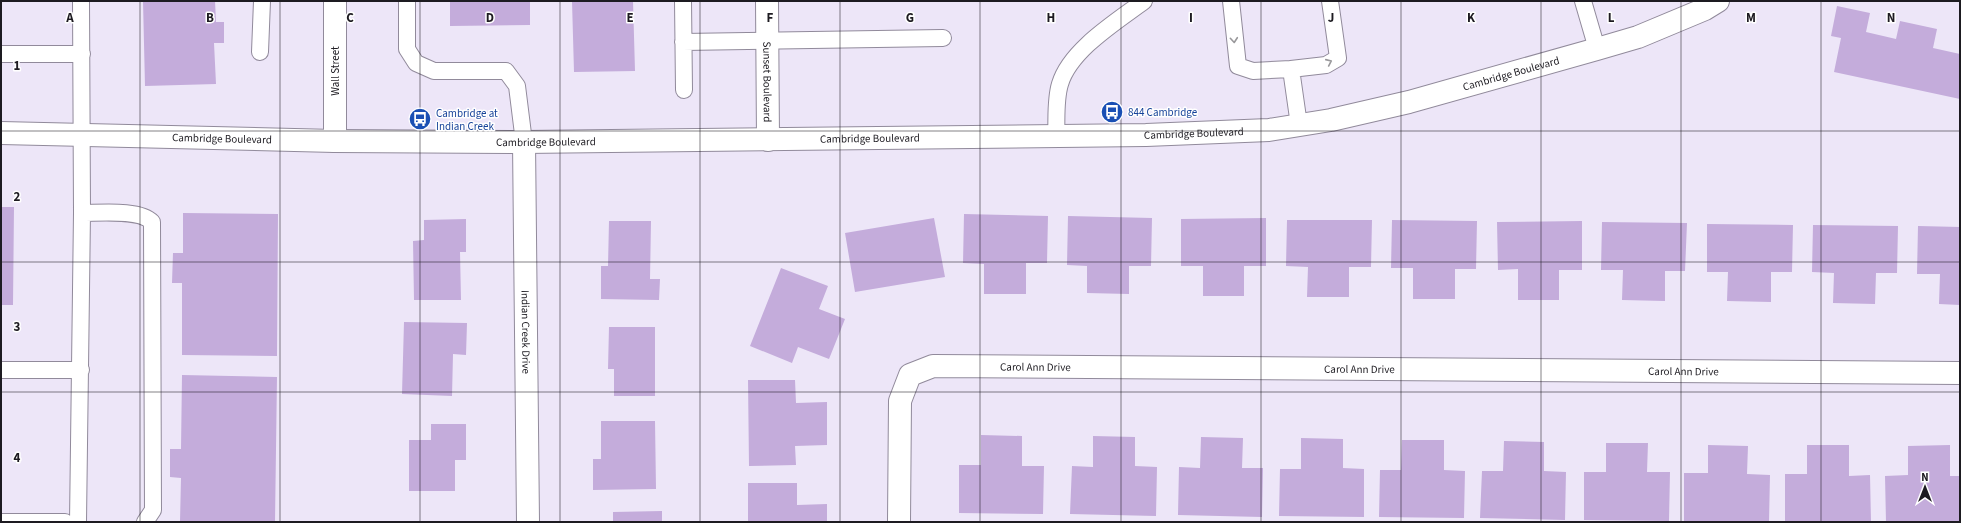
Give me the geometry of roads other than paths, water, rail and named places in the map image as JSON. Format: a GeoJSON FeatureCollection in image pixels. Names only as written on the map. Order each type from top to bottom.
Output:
{"type":"FeatureCollection","features":[{"type":"Feature","properties":{"kind":"street","name":"Wall Street"},"geometry":{"type":"LineString","coordinates":[[335,1],[335,141]]}},
{"type":"Feature","properties":{"kind":"street","name":"Sunset Boulevard"},"geometry":{"type":"LineString","coordinates":[[767,1],[768,140]]}},
{"type":"Feature","properties":{"kind":"street","name":"Cambridge Boulevard"},"geometry":{"type":"LineString","coordinates":[[1,133],[335,141],[524,142],[1056,136],[1269,130],[1409,102],[1597,49],[1638,37],[1705,9],[1718,1]]}},
{"type":"Feature","properties":{"kind":"street","name":"Indian Creek Drive"},"geometry":{"type":"LineString","coordinates":[[524,142],[528,522]]}},
{"type":"Feature","properties":{"kind":"street","name":"Carol Ann Drive"},"geometry":{"type":"LineString","coordinates":[[899,522],[900,401],[910,375],[933,366],[1960,373]]}},
{"type":"Feature","properties":{"kind":"lane"},"geometry":{"type":"LineString","coordinates":[[78,522],[82,213],[81,1]]}},
{"type":"Feature","properties":{"kind":"lane"},"geometry":{"type":"LineString","coordinates":[[260,52],[262,1]]}},
{"type":"Feature","properties":{"kind":"lane"},"geometry":{"type":"LineString","coordinates":[[406,1],[407,48],[416,63],[434,72],[506,71],[517,86],[524,142]]}},
{"type":"Feature","properties":{"kind":"lane"},"geometry":{"type":"LineString","coordinates":[[683,1],[684,90]]}},
{"type":"Feature","properties":{"kind":"lane"},"geometry":{"type":"LineString","coordinates":[[1056,136],[1059,85],[1068,66],[1089,43],[1144,1]]}},
{"type":"Feature","properties":{"kind":"lane"},"geometry":{"type":"LineString","coordinates":[[1231,1],[1238,66],[1253,71],[1326,65],[1338,58],[1330,1]]}},
{"type":"Feature","properties":{"kind":"lane"},"geometry":{"type":"LineString","coordinates":[[1583,1],[1597,49]]}},
{"type":"Feature","properties":{"kind":"lane"},"geometry":{"type":"LineString","coordinates":[[683,42],[943,38]]}},
{"type":"Feature","properties":{"kind":"lane"},"geometry":{"type":"LineString","coordinates":[[1,54],[82,54]]}},
{"type":"Feature","properties":{"kind":"lane"},"geometry":{"type":"LineString","coordinates":[[1291,69],[1299,125]]}},
{"type":"Feature","properties":{"kind":"lane"},"geometry":{"type":"LineString","coordinates":[[82,213],[136,214],[147,216],[152,222],[153,510],[144,522]]}},
{"type":"Feature","properties":{"kind":"lane"},"geometry":{"type":"LineString","coordinates":[[1,370],[81,370]]}},
{"type":"Feature","properties":{"kind":"lane"},"geometry":{"type":"LineString","coordinates":[[1,522],[66,522]]}},
{"type":"Feature","properties":{"kind":"place","name":"844 Cambridge"},"geometry":{"type":"Point","coordinates":[1112,112]}},
{"type":"Feature","properties":{"kind":"place","name":"Cambridge at Indian Creek"},"geometry":{"type":"Point","coordinates":[420,119]}}]}
